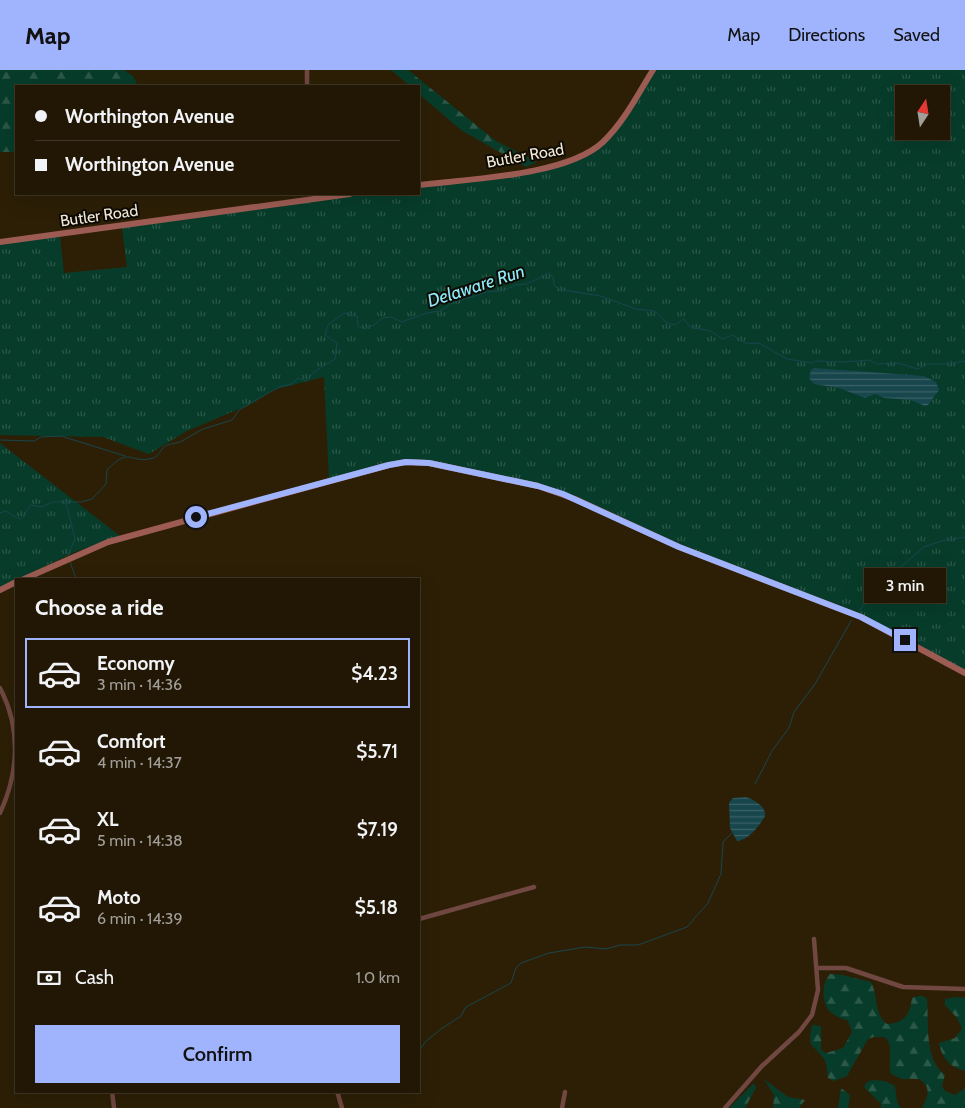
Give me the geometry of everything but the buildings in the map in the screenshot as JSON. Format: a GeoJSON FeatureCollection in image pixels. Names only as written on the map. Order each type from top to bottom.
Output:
{"type":"FeatureCollection","features":[{"type":"Feature","properties":{"kind":"main road","name":"Butler Road"},"geometry":{"type":"LineString","coordinates":[[420,185],[544,168],[584,156],[594,150],[612,133],[653,70]]}},
{"type":"Feature","properties":{"kind":"main road","name":"Butler Road"},"geometry":{"type":"LineString","coordinates":[[0,242],[310,197],[337,195]]}},
{"type":"Feature","properties":{"kind":"main road"},"geometry":{"type":"LineString","coordinates":[[26,578],[84,550],[115,540],[389,465],[406,462],[429,463],[538,486],[575,498],[679,547],[861,617],[965,673]]}},
{"type":"Feature","properties":{"kind":"main road"},"geometry":{"type":"LineString","coordinates":[[0,590],[15,582]]}},
{"type":"Feature","properties":{"kind":"street"},"geometry":{"type":"LineString","coordinates":[[307,70],[307,85]]}},
{"type":"Feature","properties":{"kind":"street"},"geometry":{"type":"LineString","coordinates":[[0,688],[13,723],[15,738]]}},
{"type":"Feature","properties":{"kind":"street"},"geometry":{"type":"LineString","coordinates":[[0,812],[12,778],[15,754]]}},
{"type":"Feature","properties":{"kind":"street"},"geometry":{"type":"LineString","coordinates":[[420,919],[534,887]]}},
{"type":"Feature","properties":{"kind":"street"},"geometry":{"type":"LineString","coordinates":[[725,1108],[762,1066],[795,1036],[809,1020],[817,995],[814,939]]}},
{"type":"Feature","properties":{"kind":"street"},"geometry":{"type":"LineString","coordinates":[[816,968],[846,968],[903,987],[965,990]]}},
{"type":"Feature","properties":{"kind":"street"},"geometry":{"type":"LineString","coordinates":[[562,1108],[565,1092]]}},
{"type":"Feature","properties":{"kind":"street"},"geometry":{"type":"LineString","coordinates":[[112,1093],[114,1108]]}},
{"type":"Feature","properties":{"kind":"street"},"geometry":{"type":"LineString","coordinates":[[338,1093],[342,1108]]}},
{"type":"Feature","properties":{"kind":"green space"},"geometry":{"type":"Polygon","coordinates":[[[0,70],[124,70],[133,76],[138,85],[15,85],[15,152],[0,152],[0,70]]]}},
{"type":"Feature","properties":{"kind":"green space"},"geometry":{"type":"Polygon","coordinates":[[[391,70],[408,70],[496,141],[537,162],[526,167],[461,130],[420,95],[420,85],[409,85],[391,70]]]}},
{"type":"Feature","properties":{"kind":"green space"},"geometry":{"type":"Polygon","coordinates":[[[655,70],[965,70],[965,673],[959,667],[855,612],[696,551],[552,490],[420,461],[329,479],[324,377],[273,390],[253,403],[187,431],[149,454],[103,437],[0,435],[0,244],[60,236],[64,273],[127,267],[122,228],[358,195],[420,195],[420,187],[516,175],[568,163],[589,155],[603,145],[655,70]]]}},
{"type":"Feature","properties":{"kind":"green space"},"geometry":{"type":"Polygon","coordinates":[[[0,443],[120,536],[75,552],[21,578],[15,578],[15,581],[0,588],[0,443]]]}},
{"type":"Feature","properties":{"kind":"green space"},"geometry":{"type":"Polygon","coordinates":[[[830,974],[871,982],[878,1010],[887,1024],[898,1022],[905,1017],[910,1009],[912,998],[918,996],[925,997],[927,999],[931,1051],[938,1068],[945,1075],[942,1086],[945,1091],[955,1095],[965,1088],[965,1108],[922,1108],[928,1092],[926,1085],[919,1079],[902,1079],[891,1074],[890,1046],[885,1037],[868,1039],[847,1076],[834,1081],[828,1078],[825,1061],[810,1042],[812,1025],[821,1026],[821,1050],[826,1053],[843,1048],[852,1032],[848,1021],[829,1011],[824,1001],[825,983],[830,974]]]}},
{"type":"Feature","properties":{"kind":"green space"},"geometry":{"type":"Polygon","coordinates":[[[965,998],[965,1071],[948,1062],[942,1054],[939,1043],[955,1038],[962,1029],[957,1018],[945,1005],[945,999],[965,998]]]}},
{"type":"Feature","properties":{"kind":"green space"},"geometry":{"type":"Polygon","coordinates":[[[764,1079],[788,1097],[805,1100],[799,1108],[773,1108],[774,1095],[764,1079]]]}},
{"type":"Feature","properties":{"kind":"green space"},"geometry":{"type":"Polygon","coordinates":[[[873,1080],[885,1081],[895,1086],[897,1102],[901,1108],[881,1108],[881,1104],[864,1087],[867,1082],[873,1080]]]}},
{"type":"Feature","properties":{"kind":"green space"},"geometry":{"type":"Polygon","coordinates":[[[754,1083],[756,1088],[745,1108],[729,1108],[754,1083]]]}},
{"type":"Feature","properties":{"kind":"green space"},"geometry":{"type":"Polygon","coordinates":[[[841,1088],[850,1095],[848,1108],[838,1108],[841,1088]]]}},
{"type":"Feature","properties":{"kind":"water"},"geometry":{"type":"Polygon","coordinates":[[[814,368],[924,376],[936,382],[939,390],[928,405],[925,406],[911,400],[884,398],[875,394],[865,398],[839,388],[814,384],[809,378],[811,370],[814,368]]]}},
{"type":"Feature","properties":{"kind":"water"},"geometry":{"type":"Polygon","coordinates":[[[746,797],[762,806],[765,816],[750,835],[737,841],[730,828],[729,803],[733,798],[746,797]]]}},
{"type":"Feature","properties":{"kind":"waterway","name":"Delaware Run"},"geometry":{"type":"LineString","coordinates":[[0,513],[6,511],[22,519],[31,505],[41,507],[53,502],[81,502],[92,499],[106,484],[107,470],[121,459],[126,457],[145,460],[153,458],[167,445],[180,442],[203,429],[232,420],[239,410],[279,387],[292,384],[298,378],[306,381],[314,372],[335,359],[337,343],[325,335],[328,325],[344,313],[357,316],[358,326],[364,329],[374,325],[382,318],[391,317],[402,322],[427,313],[440,311],[454,302],[487,292],[505,290],[515,285],[527,284],[549,273],[553,277],[554,285],[558,289],[600,296],[636,309],[655,311],[670,324],[675,325],[684,319],[690,327],[711,331],[722,339],[733,335],[745,343],[759,343],[787,359],[812,363],[816,361],[844,362],[869,360],[878,364],[898,363],[918,369],[928,364],[965,361]]}},
{"type":"Feature","properties":{"kind":"waterway"},"geometry":{"type":"LineString","coordinates":[[0,440],[34,441],[41,437],[61,436],[125,456]]}},
{"type":"Feature","properties":{"kind":"waterway"},"geometry":{"type":"LineString","coordinates":[[66,503],[75,539],[68,555]]}},
{"type":"Feature","properties":{"kind":"waterway"},"geometry":{"type":"LineString","coordinates":[[859,611],[883,582],[924,547],[942,541],[965,537]]}},
{"type":"Feature","properties":{"kind":"waterway"},"geometry":{"type":"LineString","coordinates":[[70,562],[76,578]]}},
{"type":"Feature","properties":{"kind":"waterway"},"geometry":{"type":"LineString","coordinates":[[755,784],[772,751],[789,728],[794,712],[815,684],[851,621]]}},
{"type":"Feature","properties":{"kind":"waterway"},"geometry":{"type":"LineString","coordinates":[[420,1050],[425,1042],[461,1016],[466,1007],[511,983],[516,968],[521,963],[549,953],[585,947],[606,949],[620,945],[638,945],[687,927],[708,903],[721,874],[723,842],[732,833]]}},
{"type":"Feature","properties":{"kind":"route"},"geometry":{"type":"LineString","coordinates":[[196,517],[389,465],[406,462],[429,463],[538,486],[575,498],[679,547],[861,617],[905,640]]}}]}
